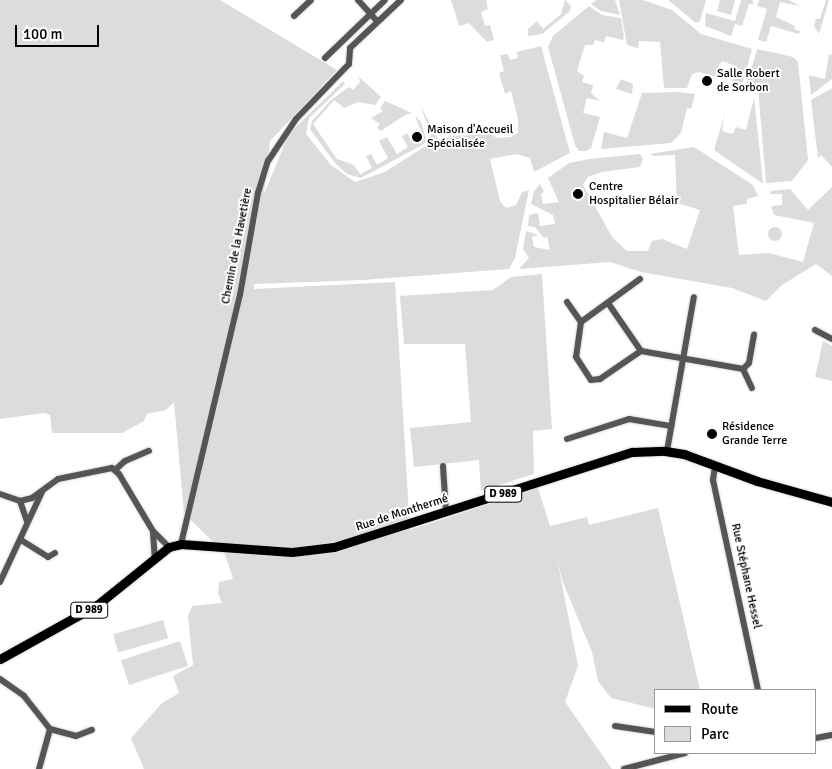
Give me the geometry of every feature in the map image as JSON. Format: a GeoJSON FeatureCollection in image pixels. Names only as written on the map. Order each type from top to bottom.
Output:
{"type":"FeatureCollection","features":[{"type":"Feature","properties":{"kind":"main road","name":"Rue de Monthermé"},"geometry":{"type":"LineString","coordinates":[[0,659],[96,605],[169,547],[181,544],[269,552],[326,548],[446,512],[632,452],[667,451],[832,502]]}},
{"type":"Feature","properties":{"kind":"street"},"geometry":{"type":"LineString","coordinates":[[294,16],[311,0]]}},
{"type":"Feature","properties":{"kind":"street"},"geometry":{"type":"LineString","coordinates":[[358,0],[377,21]]}},
{"type":"Feature","properties":{"kind":"street"},"geometry":{"type":"LineString","coordinates":[[325,58],[385,0]]}},
{"type":"Feature","properties":{"kind":"street","name":"Chemin de la Havetière"},"geometry":{"type":"LineString","coordinates":[[181,544],[240,295],[258,192],[268,161],[296,119],[349,64],[350,48],[401,0]]}},
{"type":"Feature","properties":{"kind":"street"},"geometry":{"type":"LineString","coordinates":[[581,322],[640,279]]}},
{"type":"Feature","properties":{"kind":"street"},"geometry":{"type":"LineString","coordinates":[[667,451],[694,297]]}},
{"type":"Feature","properties":{"kind":"street"},"geometry":{"type":"LineString","coordinates":[[567,302],[581,322],[576,357],[591,380],[600,379],[641,351],[743,369]]}},
{"type":"Feature","properties":{"kind":"street"},"geometry":{"type":"LineString","coordinates":[[608,303],[641,351]]}},
{"type":"Feature","properties":{"kind":"street"},"geometry":{"type":"LineString","coordinates":[[815,330],[832,339]]}},
{"type":"Feature","properties":{"kind":"street"},"geometry":{"type":"LineString","coordinates":[[743,369],[749,363],[754,334]]}},
{"type":"Feature","properties":{"kind":"street"},"geometry":{"type":"LineString","coordinates":[[743,369],[752,388]]}},
{"type":"Feature","properties":{"kind":"street"},"geometry":{"type":"LineString","coordinates":[[567,439],[629,419],[671,426]]}},
{"type":"Feature","properties":{"kind":"street"},"geometry":{"type":"LineString","coordinates":[[115,470],[125,461],[149,451]]}},
{"type":"Feature","properties":{"kind":"street"},"geometry":{"type":"LineString","coordinates":[[442,466],[446,512]]}},
{"type":"Feature","properties":{"kind":"street","name":"Rue Stéphane Hessel"},"geometry":{"type":"LineString","coordinates":[[715,466],[713,480],[758,689]]}},
{"type":"Feature","properties":{"kind":"street"},"geometry":{"type":"LineString","coordinates":[[0,494],[20,501],[32,498],[58,479],[101,468],[115,470],[153,531],[169,547]]}},
{"type":"Feature","properties":{"kind":"street"},"geometry":{"type":"LineString","coordinates":[[0,582],[21,540],[27,521],[44,489]]}},
{"type":"Feature","properties":{"kind":"street"},"geometry":{"type":"LineString","coordinates":[[20,501],[27,521]]}},
{"type":"Feature","properties":{"kind":"street"},"geometry":{"type":"LineString","coordinates":[[153,531],[155,558]]}},
{"type":"Feature","properties":{"kind":"street"},"geometry":{"type":"LineString","coordinates":[[21,540],[48,557],[55,553]]}},
{"type":"Feature","properties":{"kind":"street"},"geometry":{"type":"LineString","coordinates":[[0,679],[24,696],[50,729],[76,736],[92,730]]}},
{"type":"Feature","properties":{"kind":"street"},"geometry":{"type":"LineString","coordinates":[[615,726],[654,732]]}},
{"type":"Feature","properties":{"kind":"street"},"geometry":{"type":"LineString","coordinates":[[39,769],[50,729]]}},
{"type":"Feature","properties":{"kind":"street"},"geometry":{"type":"LineString","coordinates":[[817,738],[832,735]]}},
{"type":"Feature","properties":{"kind":"street"},"geometry":{"type":"LineString","coordinates":[[624,769],[681,754]]}},
{"type":"Feature","properties":{"kind":"green space"},"geometry":{"type":"Polygon","coordinates":[[[0,0],[220,0],[337,70],[270,141],[264,194],[289,134],[343,81],[345,84],[309,118],[306,134],[331,165],[355,182],[385,172],[430,143],[431,134],[420,105],[439,141],[453,136],[491,134],[497,138],[511,137],[518,133],[518,119],[511,91],[505,94],[499,73],[504,71],[500,55],[508,54],[510,60],[518,58],[517,52],[541,46],[570,153],[534,172],[530,158],[516,154],[490,159],[500,201],[506,208],[516,205],[522,192],[529,190],[515,258],[509,269],[363,280],[254,284],[254,289],[395,282],[410,530],[538,488],[550,526],[587,517],[589,525],[658,508],[700,689],[654,689],[654,709],[611,698],[598,681],[592,652],[562,580],[556,554],[578,666],[565,702],[612,769],[144,769],[131,738],[162,703],[179,693],[173,676],[193,665],[188,616],[192,606],[222,603],[218,593],[219,582],[233,579],[225,554],[184,513],[174,402],[166,410],[147,414],[144,421],[122,433],[52,433],[50,415],[44,413],[0,419],[0,0]]]}},
{"type":"Feature","properties":{"kind":"green space"},"geometry":{"type":"Polygon","coordinates":[[[451,0],[486,0],[488,9],[481,12],[485,26],[490,25],[494,40],[487,42],[469,23],[459,26],[451,0]]]}},
{"type":"Feature","properties":{"kind":"green space"},"geometry":{"type":"Polygon","coordinates":[[[565,0],[571,6],[570,11],[542,34],[528,36],[528,29],[537,21],[543,29],[561,14],[565,0]]]}},
{"type":"Feature","properties":{"kind":"green space"},"geometry":{"type":"Polygon","coordinates":[[[596,0],[615,0],[620,15],[601,11],[591,4],[596,0]]]}},
{"type":"Feature","properties":{"kind":"green space"},"geometry":{"type":"Polygon","coordinates":[[[619,0],[643,0],[672,10],[701,34],[752,49],[743,82],[732,82],[736,66],[722,61],[718,67],[720,78],[699,72],[692,74],[687,88],[664,88],[660,42],[639,41],[638,48],[627,45],[619,0]]]}},
{"type":"Feature","properties":{"kind":"green space"},"geometry":{"type":"Polygon","coordinates":[[[668,0],[706,0],[700,21],[696,23],[668,0]]]}},
{"type":"Feature","properties":{"kind":"green space"},"geometry":{"type":"Polygon","coordinates":[[[720,0],[735,0],[731,15],[717,11],[720,0]]]}},
{"type":"Feature","properties":{"kind":"green space"},"geometry":{"type":"Polygon","coordinates":[[[741,0],[752,0],[754,4],[749,4],[742,26],[735,24],[731,36],[705,26],[706,13],[735,21],[741,0]]]}},
{"type":"Feature","properties":{"kind":"green space"},"geometry":{"type":"Polygon","coordinates":[[[759,0],[788,0],[801,6],[780,2],[776,17],[795,26],[794,29],[800,31],[799,34],[771,26],[766,42],[758,40],[767,9],[757,6],[759,0]]]}},
{"type":"Feature","properties":{"kind":"green space"},"geometry":{"type":"Polygon","coordinates":[[[826,0],[829,0],[819,34],[814,26],[816,19],[820,19],[826,0]]]}},
{"type":"Feature","properties":{"kind":"green space"},"geometry":{"type":"Polygon","coordinates":[[[589,6],[602,15],[621,18],[624,36],[623,40],[606,36],[604,42],[595,40],[593,45],[585,45],[577,71],[584,76],[582,82],[593,85],[591,93],[600,101],[587,98],[583,113],[600,117],[591,148],[586,151],[579,151],[575,145],[548,47],[553,36],[589,6]]]}},
{"type":"Feature","properties":{"kind":"green space"},"geometry":{"type":"Polygon","coordinates":[[[757,49],[793,57],[798,62],[808,160],[792,181],[766,183],[758,88],[747,83],[757,49]]]}},
{"type":"Feature","properties":{"kind":"green space"},"geometry":{"type":"Polygon","coordinates":[[[829,54],[832,55],[832,79],[811,95],[809,75],[825,79],[829,54]]]}},
{"type":"Feature","properties":{"kind":"green space"},"geometry":{"type":"Polygon","coordinates":[[[359,77],[381,97],[375,105],[358,102],[344,108],[334,100],[313,124],[337,159],[354,165],[360,174],[372,168],[366,156],[371,154],[377,165],[388,158],[379,141],[387,137],[397,154],[408,147],[402,136],[407,133],[413,144],[424,138],[415,116],[421,122],[426,139],[424,144],[361,178],[347,174],[335,163],[310,129],[312,121],[331,100],[349,87],[353,90],[360,82],[359,77]]]}},
{"type":"Feature","properties":{"kind":"green space"},"geometry":{"type":"Polygon","coordinates":[[[621,79],[633,84],[632,94],[616,89],[621,79]]]}},
{"type":"Feature","properties":{"kind":"green space"},"geometry":{"type":"Polygon","coordinates":[[[832,88],[832,167],[821,155],[818,158],[811,100],[832,88]]]}},
{"type":"Feature","properties":{"kind":"green space"},"geometry":{"type":"Polygon","coordinates":[[[675,92],[695,94],[691,109],[687,108],[681,133],[671,143],[601,149],[604,132],[627,138],[642,93],[675,92]]]}},
{"type":"Feature","properties":{"kind":"green space"},"geometry":{"type":"Polygon","coordinates":[[[754,98],[763,183],[714,150],[724,116],[722,131],[733,134],[736,127],[746,130],[754,98]]]}},
{"type":"Feature","properties":{"kind":"green space"},"geometry":{"type":"Polygon","coordinates":[[[385,101],[412,113],[405,115],[381,131],[377,128],[380,124],[371,118],[383,111],[380,108],[385,101]]]}},
{"type":"Feature","properties":{"kind":"green space"},"geometry":{"type":"Polygon","coordinates":[[[694,147],[753,185],[758,196],[747,199],[747,204],[733,206],[739,255],[769,253],[803,262],[814,223],[774,215],[771,206],[782,205],[782,194],[770,194],[771,191],[790,189],[808,210],[832,187],[832,276],[816,264],[782,285],[766,301],[732,288],[641,272],[610,262],[519,269],[529,258],[523,249],[526,231],[538,235],[532,237],[534,247],[550,250],[547,237],[544,238],[535,227],[528,226],[529,215],[538,213],[540,226],[555,224],[553,215],[531,204],[534,191],[540,184],[544,192],[541,194],[543,204],[559,202],[548,178],[569,163],[589,159],[640,154],[643,159],[640,167],[602,172],[588,177],[583,185],[612,237],[627,251],[648,251],[652,241],[662,239],[687,249],[700,210],[677,203],[675,155],[653,156],[650,154],[694,147]]]}},
{"type":"Feature","properties":{"kind":"green space"},"geometry":{"type":"Polygon","coordinates":[[[772,227],[778,227],[782,234],[778,241],[772,241],[768,237],[768,231],[772,227]]]}},
{"type":"Feature","properties":{"kind":"green space"},"geometry":{"type":"Polygon","coordinates":[[[542,274],[552,429],[533,431],[534,474],[481,491],[479,460],[414,467],[410,428],[471,422],[465,344],[404,344],[400,296],[493,290],[511,277],[542,274]]]}},
{"type":"Feature","properties":{"kind":"green space"},"geometry":{"type":"Polygon","coordinates":[[[823,341],[832,346],[832,381],[815,377],[823,341]]]}},
{"type":"Feature","properties":{"kind":"green space"},"geometry":{"type":"Polygon","coordinates":[[[163,620],[168,638],[118,653],[113,634],[163,620]]]}},
{"type":"Feature","properties":{"kind":"green space"},"geometry":{"type":"Polygon","coordinates":[[[180,641],[188,666],[129,685],[121,660],[180,641]]]}},
{"type":"Feature","properties":{"kind":"place","name":"Salle Robert de Sorbon"},"geometry":{"type":"Point","coordinates":[707,81]}},
{"type":"Feature","properties":{"kind":"place","name":"Maison d'Accueil Spécialisée"},"geometry":{"type":"Point","coordinates":[417,137]}},
{"type":"Feature","properties":{"kind":"place","name":"Centre Hospitalier Bélair"},"geometry":{"type":"Point","coordinates":[578,194]}},
{"type":"Feature","properties":{"kind":"place","name":"Résidence Grande Terre"},"geometry":{"type":"Point","coordinates":[712,434]}}]}
